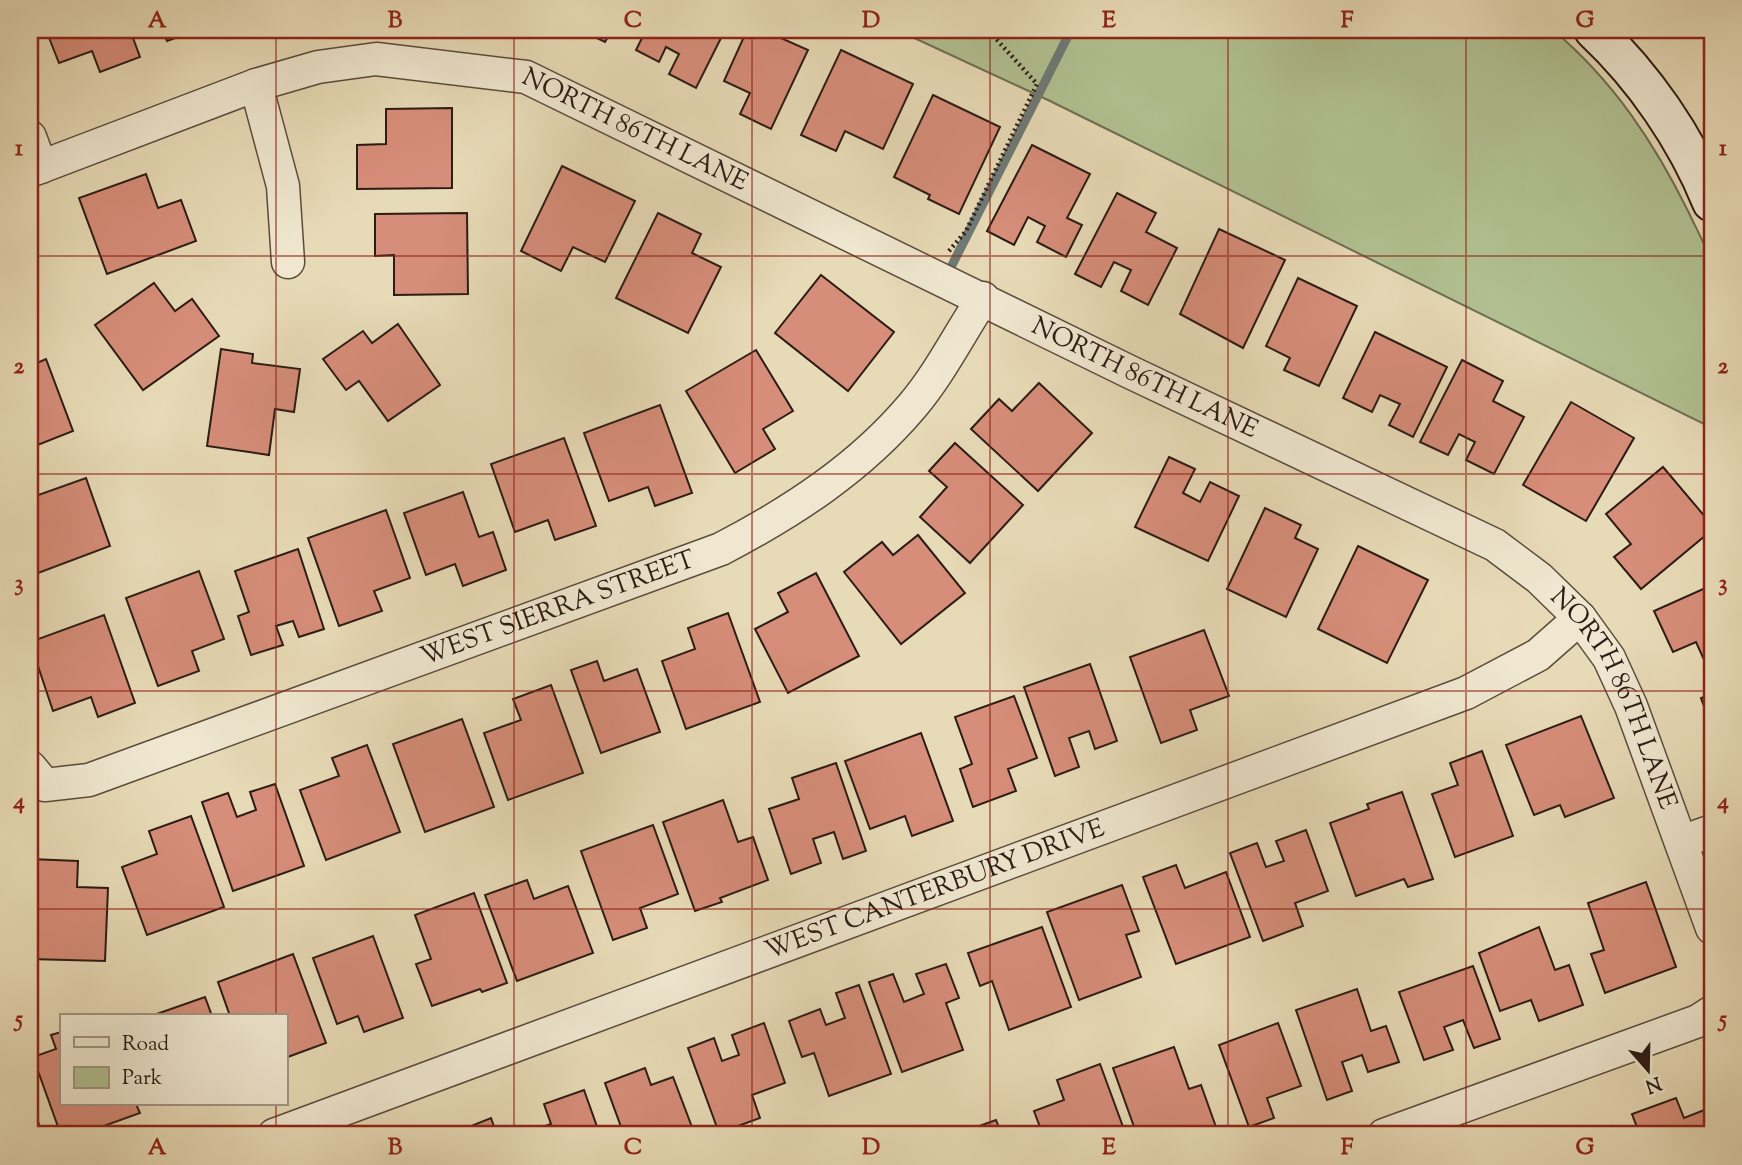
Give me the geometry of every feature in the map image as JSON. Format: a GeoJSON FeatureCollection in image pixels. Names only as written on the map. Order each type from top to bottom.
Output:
{"type":"FeatureCollection","features":[{"type":"Feature","properties":{"kind":"street"},"geometry":{"type":"LineString","coordinates":[[1594,30],[1630,68],[1663,111],[1689,154],[1712,202]]}},
{"type":"Feature","properties":{"kind":"street","name":"NORTH 86TH LANE"},"geometry":{"type":"LineString","coordinates":[[35,169],[256,85],[318,67],[376,59],[526,77],[1132,373],[1496,545],[1539,578],[1580,618],[1609,658],[1631,706],[1712,928]]}},
{"type":"Feature","properties":{"kind":"street"},"geometry":{"type":"LineString","coordinates":[[256,85],[283,186],[288,262]]}},
{"type":"Feature","properties":{"kind":"street"},"geometry":{"type":"LineString","coordinates":[[30,137],[35,169]]}},
{"type":"Feature","properties":{"kind":"street","name":"WEST SIERRA STREET"},"geometry":{"type":"LineString","coordinates":[[37,776],[89,780],[721,549],[782,518],[872,448],[913,405],[983,298]]}},
{"type":"Feature","properties":{"kind":"street","name":"WEST CANTERBURY DRIVE"},"geometry":{"type":"LineString","coordinates":[[274,1135],[1466,693],[1538,655],[1580,618]]}},
{"type":"Feature","properties":{"kind":"street"},"geometry":{"type":"LineString","coordinates":[[1681,842],[1712,831]]}},
{"type":"Feature","properties":{"kind":"street"},"geometry":{"type":"LineString","coordinates":[[1384,1135],[1698,1021],[1712,1012]]}},
{"type":"Feature","properties":{"kind":"path"},"geometry":{"type":"LineString","coordinates":[[931,273],[966,231],[1037,84],[988,30]]}},
{"type":"Feature","properties":{"kind":"green space"},"geometry":{"type":"Polygon","coordinates":[[[897,30],[1553,30],[1595,70],[1631,114],[1676,187],[1706,250],[1711,265],[1714,312],[1712,428],[1048,100],[897,30]]]}},
{"type":"Feature","properties":{"kind":"building"},"geometry":{"type":"Polygon","coordinates":[[[46,30],[130,30],[140,57],[100,72],[92,51],[59,63],[46,30]]]}},
{"type":"Feature","properties":{"kind":"building"},"geometry":{"type":"Polygon","coordinates":[[[162,30],[189,30],[190,33],[167,41],[162,30]]]}},
{"type":"Feature","properties":{"kind":"building"},"geometry":{"type":"Polygon","coordinates":[[[580,30],[612,30],[605,42],[580,30]]]}},
{"type":"Feature","properties":{"kind":"building"},"geometry":{"type":"Polygon","coordinates":[[[646,30],[725,30],[696,88],[669,74],[679,54],[666,47],[659,62],[636,50],[646,30]]]}},
{"type":"Feature","properties":{"kind":"building"},"geometry":{"type":"Polygon","coordinates":[[[747,30],[763,30],[808,50],[771,129],[740,114],[750,93],[724,81],[747,30]]]}},
{"type":"Feature","properties":{"kind":"building"},"geometry":{"type":"Polygon","coordinates":[[[841,50],[913,84],[883,149],[845,131],[836,151],[801,135],[841,50]]]}},
{"type":"Feature","properties":{"kind":"building"},"geometry":{"type":"Polygon","coordinates":[[[933,95],[1000,127],[959,214],[928,199],[930,195],[894,177],[933,95]]]}},
{"type":"Feature","properties":{"kind":"building"},"geometry":{"type":"Polygon","coordinates":[[[452,108],[452,188],[357,189],[357,145],[386,144],[386,109],[452,108]]]}},
{"type":"Feature","properties":{"kind":"building"},"geometry":{"type":"Polygon","coordinates":[[[1032,145],[1090,174],[1067,218],[1082,225],[1066,257],[1037,242],[1045,226],[1028,217],[1014,245],[987,231],[1032,145]]]}},
{"type":"Feature","properties":{"kind":"building"},"geometry":{"type":"Polygon","coordinates":[[[562,166],[635,201],[605,262],[573,247],[561,271],[521,251],[562,166]]]}},
{"type":"Feature","properties":{"kind":"building"},"geometry":{"type":"Polygon","coordinates":[[[146,174],[158,208],[181,200],[196,241],[107,274],[79,198],[146,174]]]}},
{"type":"Feature","properties":{"kind":"building"},"geometry":{"type":"Polygon","coordinates":[[[1117,193],[1156,213],[1146,232],[1177,248],[1148,305],[1121,291],[1131,270],[1114,262],[1101,287],[1075,274],[1117,193]]]}},
{"type":"Feature","properties":{"kind":"building"},"geometry":{"type":"Polygon","coordinates":[[[467,213],[468,294],[394,295],[394,255],[375,256],[375,214],[467,213]]]}},
{"type":"Feature","properties":{"kind":"building"},"geometry":{"type":"Polygon","coordinates":[[[658,213],[701,234],[692,253],[721,267],[688,333],[616,298],[658,213]]]}},
{"type":"Feature","properties":{"kind":"building"},"geometry":{"type":"Polygon","coordinates":[[[1219,229],[1285,260],[1243,348],[1180,314],[1219,229]]]}},
{"type":"Feature","properties":{"kind":"building"},"geometry":{"type":"Polygon","coordinates":[[[821,275],[894,332],[848,391],[775,333],[821,275]]]}},
{"type":"Feature","properties":{"kind":"building"},"geometry":{"type":"Polygon","coordinates":[[[1298,278],[1357,306],[1319,386],[1284,370],[1290,358],[1266,346],[1298,278]]]}},
{"type":"Feature","properties":{"kind":"building"},"geometry":{"type":"Polygon","coordinates":[[[154,283],[175,311],[192,299],[219,336],[143,390],[95,325],[154,283]]]}},
{"type":"Feature","properties":{"kind":"building"},"geometry":{"type":"Polygon","coordinates":[[[398,324],[440,385],[388,421],[359,381],[346,390],[323,359],[363,331],[372,343],[398,324]]]}},
{"type":"Feature","properties":{"kind":"building"},"geometry":{"type":"Polygon","coordinates":[[[1375,332],[1447,367],[1413,437],[1389,425],[1400,404],[1380,395],[1372,412],[1343,398],[1375,332]]]}},
{"type":"Feature","properties":{"kind":"building"},"geometry":{"type":"Polygon","coordinates":[[[221,349],[253,354],[252,363],[300,369],[294,412],[275,409],[269,455],[207,446],[221,349]]]}},
{"type":"Feature","properties":{"kind":"building"},"geometry":{"type":"Polygon","coordinates":[[[756,350],[793,411],[763,429],[775,449],[735,473],[686,391],[756,350]]]}},
{"type":"Feature","properties":{"kind":"building"},"geometry":{"type":"Polygon","coordinates":[[[46,359],[73,431],[30,448],[30,366],[46,359]]]}},
{"type":"Feature","properties":{"kind":"building"},"geometry":{"type":"Polygon","coordinates":[[[1462,360],[1503,381],[1493,401],[1524,417],[1494,474],[1466,460],[1475,442],[1459,434],[1448,455],[1420,442],[1462,360]]]}},
{"type":"Feature","properties":{"kind":"building"},"geometry":{"type":"Polygon","coordinates":[[[1039,383],[1092,433],[1038,491],[971,429],[999,399],[1012,411],[1039,383]]]}},
{"type":"Feature","properties":{"kind":"building"},"geometry":{"type":"Polygon","coordinates":[[[1571,402],[1634,438],[1586,521],[1523,485],[1571,402]]]}},
{"type":"Feature","properties":{"kind":"building"},"geometry":{"type":"Polygon","coordinates":[[[660,405],[692,493],[655,506],[648,487],[609,501],[584,433],[660,405]]]}},
{"type":"Feature","properties":{"kind":"building"},"geometry":{"type":"Polygon","coordinates":[[[564,438],[596,526],[555,540],[548,520],[515,532],[491,464],[564,438]]]}},
{"type":"Feature","properties":{"kind":"building"},"geometry":{"type":"Polygon","coordinates":[[[955,443],[1023,505],[970,563],[920,517],[947,487],[929,471],[955,443]]]}},
{"type":"Feature","properties":{"kind":"building"},"geometry":{"type":"Polygon","coordinates":[[[1169,457],[1195,469],[1183,493],[1200,502],[1210,482],[1239,496],[1208,561],[1135,527],[1169,457]]]}},
{"type":"Feature","properties":{"kind":"building"},"geometry":{"type":"Polygon","coordinates":[[[1663,467],[1712,525],[1712,530],[1641,589],[1614,557],[1631,544],[1606,514],[1663,467]]]}},
{"type":"Feature","properties":{"kind":"building"},"geometry":{"type":"Polygon","coordinates":[[[86,478],[110,546],[30,576],[30,498],[86,478]]]}},
{"type":"Feature","properties":{"kind":"building"},"geometry":{"type":"Polygon","coordinates":[[[463,492],[479,537],[493,532],[506,570],[463,586],[455,564],[426,575],[404,513],[463,492]]]}},
{"type":"Feature","properties":{"kind":"building"},"geometry":{"type":"Polygon","coordinates":[[[1265,508],[1301,525],[1295,538],[1318,549],[1286,617],[1227,589],[1265,508]]]}},
{"type":"Feature","properties":{"kind":"building"},"geometry":{"type":"Polygon","coordinates":[[[386,510],[410,578],[374,591],[382,611],[339,626],[308,538],[386,510]]]}},
{"type":"Feature","properties":{"kind":"building"},"geometry":{"type":"Polygon","coordinates":[[[918,535],[965,593],[901,644],[844,572],[882,542],[893,555],[918,535]]]}},
{"type":"Feature","properties":{"kind":"building"},"geometry":{"type":"Polygon","coordinates":[[[1358,546],[1428,580],[1387,663],[1318,629],[1358,546]]]}},
{"type":"Feature","properties":{"kind":"building"},"geometry":{"type":"Polygon","coordinates":[[[298,549],[324,629],[299,637],[293,621],[276,626],[283,645],[251,655],[238,616],[249,612],[235,571],[298,549]]]}},
{"type":"Feature","properties":{"kind":"building"},"geometry":{"type":"Polygon","coordinates":[[[199,571],[224,639],[192,651],[199,671],[158,686],[126,598],[199,571]]]}},
{"type":"Feature","properties":{"kind":"building"},"geometry":{"type":"Polygon","coordinates":[[[816,573],[859,656],[788,693],[755,629],[788,612],[778,593],[816,573]]]}},
{"type":"Feature","properties":{"kind":"building"},"geometry":{"type":"Polygon","coordinates":[[[1712,585],[1710,673],[1696,642],[1673,652],[1654,611],[1712,585]]]}},
{"type":"Feature","properties":{"kind":"building"},"geometry":{"type":"Polygon","coordinates":[[[728,613],[760,702],[686,729],[662,661],[695,649],[688,628],[728,613]]]}},
{"type":"Feature","properties":{"kind":"building"},"geometry":{"type":"Polygon","coordinates":[[[104,615],[135,703],[98,717],[91,697],[53,711],[30,642],[104,615]]]}},
{"type":"Feature","properties":{"kind":"building"},"geometry":{"type":"Polygon","coordinates":[[[1204,630],[1229,696],[1190,710],[1197,730],[1161,743],[1130,657],[1204,630]]]}},
{"type":"Feature","properties":{"kind":"building"},"geometry":{"type":"Polygon","coordinates":[[[597,661],[604,681],[637,669],[660,732],[601,753],[571,670],[597,661]]]}},
{"type":"Feature","properties":{"kind":"building"},"geometry":{"type":"Polygon","coordinates":[[[1090,664],[1117,741],[1095,749],[1089,731],[1069,738],[1079,767],[1055,776],[1024,687],[1090,664]]]}},
{"type":"Feature","properties":{"kind":"building"},"geometry":{"type":"Polygon","coordinates":[[[551,685],[583,773],[508,800],[484,733],[521,720],[513,699],[551,685]]]}},
{"type":"Feature","properties":{"kind":"building"},"geometry":{"type":"Polygon","coordinates":[[[1712,694],[1712,728],[1701,698],[1712,694]]]}},
{"type":"Feature","properties":{"kind":"building"},"geometry":{"type":"Polygon","coordinates":[[[1014,696],[1037,758],[1008,769],[1016,791],[973,807],[960,769],[972,764],[955,717],[1014,696]]]}},
{"type":"Feature","properties":{"kind":"building"},"geometry":{"type":"Polygon","coordinates":[[[1581,716],[1614,798],[1565,817],[1560,805],[1534,815],[1506,745],[1581,716]]]}},
{"type":"Feature","properties":{"kind":"building"},"geometry":{"type":"Polygon","coordinates":[[[462,719],[494,807],[425,832],[393,744],[462,719]]]}},
{"type":"Feature","properties":{"kind":"building"},"geometry":{"type":"Polygon","coordinates":[[[921,733],[953,821],[912,836],[905,816],[870,829],[845,761],[921,733]]]}},
{"type":"Feature","properties":{"kind":"building"},"geometry":{"type":"Polygon","coordinates":[[[367,745],[400,832],[326,860],[300,790],[339,776],[332,758],[367,745]]]}},
{"type":"Feature","properties":{"kind":"building"},"geometry":{"type":"Polygon","coordinates":[[[1482,751],[1513,836],[1455,857],[1432,794],[1458,785],[1450,763],[1482,751]]]}},
{"type":"Feature","properties":{"kind":"building"},"geometry":{"type":"Polygon","coordinates":[[[836,763],[866,851],[843,859],[834,832],[813,839],[821,863],[791,874],[769,809],[799,799],[792,778],[836,763]]]}},
{"type":"Feature","properties":{"kind":"building"},"geometry":{"type":"Polygon","coordinates":[[[275,784],[304,866],[233,891],[202,802],[228,793],[237,817],[256,810],[250,792],[275,784]]]}},
{"type":"Feature","properties":{"kind":"building"},"geometry":{"type":"Polygon","coordinates":[[[1402,792],[1433,879],[1408,887],[1404,879],[1356,896],[1330,823],[1369,809],[1367,804],[1402,792]]]}},
{"type":"Feature","properties":{"kind":"building"},"geometry":{"type":"Polygon","coordinates":[[[723,800],[738,842],[753,837],[768,880],[720,898],[722,902],[695,911],[663,822],[723,800]]]}},
{"type":"Feature","properties":{"kind":"building"},"geometry":{"type":"Polygon","coordinates":[[[191,816],[224,907],[147,935],[122,867],[157,854],[149,831],[191,816]]]}},
{"type":"Feature","properties":{"kind":"building"},"geometry":{"type":"Polygon","coordinates":[[[653,825],[678,894],[640,908],[647,928],[613,940],[581,851],[653,825]]]}},
{"type":"Feature","properties":{"kind":"building"},"geometry":{"type":"Polygon","coordinates":[[[1306,830],[1328,891],[1295,903],[1303,926],[1263,941],[1230,853],[1257,843],[1266,867],[1284,861],[1276,841],[1306,830]]]}},
{"type":"Feature","properties":{"kind":"building"},"geometry":{"type":"Polygon","coordinates":[[[30,859],[78,861],[77,887],[108,888],[105,961],[30,959],[30,859]]]}},
{"type":"Feature","properties":{"kind":"building"},"geometry":{"type":"Polygon","coordinates":[[[1176,865],[1185,888],[1226,872],[1250,937],[1176,964],[1143,877],[1176,865]]]}},
{"type":"Feature","properties":{"kind":"building"},"geometry":{"type":"Polygon","coordinates":[[[527,880],[534,899],[568,886],[593,953],[517,981],[485,895],[527,880]]]}},
{"type":"Feature","properties":{"kind":"building"},"geometry":{"type":"Polygon","coordinates":[[[1646,882],[1676,967],[1605,993],[1591,954],[1604,950],[1588,903],[1646,882]]]}},
{"type":"Feature","properties":{"kind":"building"},"geometry":{"type":"Polygon","coordinates":[[[1122,885],[1139,931],[1126,935],[1141,977],[1079,1000],[1047,912],[1122,885]]]}},
{"type":"Feature","properties":{"kind":"building"},"geometry":{"type":"Polygon","coordinates":[[[474,893],[507,983],[482,992],[480,989],[432,1006],[416,964],[431,959],[415,915],[474,893]]]}},
{"type":"Feature","properties":{"kind":"building"},"geometry":{"type":"Polygon","coordinates":[[[1042,927],[1071,1007],[1009,1030],[992,981],[980,986],[968,953],[1042,927]]]}},
{"type":"Feature","properties":{"kind":"building"},"geometry":{"type":"Polygon","coordinates":[[[1539,927],[1555,970],[1569,965],[1583,1005],[1539,1021],[1531,1000],[1500,1011],[1479,953],[1539,927]]]}},
{"type":"Feature","properties":{"kind":"building"},"geometry":{"type":"Polygon","coordinates":[[[373,936],[403,1018],[364,1032],[358,1016],[337,1024],[313,958],[373,936]]]}},
{"type":"Feature","properties":{"kind":"building"},"geometry":{"type":"Polygon","coordinates":[[[293,954],[326,1043],[287,1057],[287,1014],[229,1014],[218,982],[293,954]]]}},
{"type":"Feature","properties":{"kind":"building"},"geometry":{"type":"Polygon","coordinates":[[[946,964],[959,998],[946,1003],[963,1050],[902,1072],[869,982],[893,974],[904,1002],[924,994],[916,974],[946,964]]]}},
{"type":"Feature","properties":{"kind":"building"},"geometry":{"type":"Polygon","coordinates":[[[1473,966],[1500,1039],[1474,1048],[1463,1020],[1444,1027],[1453,1050],[1424,1060],[1399,992],[1473,966]]]}},
{"type":"Feature","properties":{"kind":"building"},"geometry":{"type":"Polygon","coordinates":[[[859,985],[891,1074],[829,1096],[814,1053],[802,1057],[789,1021],[820,1009],[826,1025],[845,1018],[836,993],[859,985]]]}},
{"type":"Feature","properties":{"kind":"building"},"geometry":{"type":"Polygon","coordinates":[[[1357,989],[1371,1031],[1386,1026],[1399,1062],[1368,1072],[1362,1055],[1342,1062],[1352,1091],[1327,1100],[1296,1010],[1357,989]]]}},
{"type":"Feature","properties":{"kind":"building"},"geometry":{"type":"Polygon","coordinates":[[[205,997],[211,1014],[157,1014],[205,997]]]}},
{"type":"Feature","properties":{"kind":"building"},"geometry":{"type":"Polygon","coordinates":[[[764,1023],[785,1083],[752,1095],[760,1118],[719,1133],[688,1048],[714,1038],[722,1061],[739,1055],[732,1035],[764,1023]]]}},
{"type":"Feature","properties":{"kind":"building"},"geometry":{"type":"Polygon","coordinates":[[[1278,1023],[1301,1086],[1267,1098],[1274,1118],[1249,1127],[1219,1045],[1278,1023]]]}},
{"type":"Feature","properties":{"kind":"building"},"geometry":{"type":"Polygon","coordinates":[[[60,1032],[60,1106],[137,1106],[140,1113],[79,1135],[61,1135],[33,1057],[56,1049],[51,1035],[60,1032]]]}},
{"type":"Feature","properties":{"kind":"building"},"geometry":{"type":"Polygon","coordinates":[[[1174,1047],[1189,1089],[1201,1085],[1216,1127],[1191,1135],[1137,1135],[1113,1068],[1174,1047]]]}},
{"type":"Feature","properties":{"kind":"building"},"geometry":{"type":"Polygon","coordinates":[[[1100,1064],[1126,1135],[1043,1135],[1034,1111],[1064,1100],[1057,1080],[1100,1064]]]}},
{"type":"Feature","properties":{"kind":"building"},"geometry":{"type":"Polygon","coordinates":[[[645,1068],[651,1085],[673,1077],[695,1135],[624,1135],[605,1083],[645,1068]]]}},
{"type":"Feature","properties":{"kind":"building"},"geometry":{"type":"Polygon","coordinates":[[[584,1090],[600,1135],[519,1135],[551,1124],[544,1104],[584,1090]]]}},
{"type":"Feature","properties":{"kind":"building"},"geometry":{"type":"Polygon","coordinates":[[[1676,1098],[1684,1118],[1712,1107],[1712,1135],[1640,1135],[1632,1114],[1676,1098]]]}},
{"type":"Feature","properties":{"kind":"building"},"geometry":{"type":"Polygon","coordinates":[[[30,1100],[43,1135],[30,1135],[30,1100]]]}},
{"type":"Feature","properties":{"kind":"building"},"geometry":{"type":"Polygon","coordinates":[[[491,1118],[497,1135],[468,1135],[466,1128],[491,1118]]]}},
{"type":"Feature","properties":{"kind":"building"},"geometry":{"type":"Polygon","coordinates":[[[996,1120],[1002,1135],[954,1135],[996,1120]]]}},
{"type":"Feature","properties":{"kind":"building"},"geometry":{"type":"Polygon","coordinates":[[[1611,1126],[1614,1135],[1586,1135],[1611,1126]]]}},
{"type":"Feature","properties":{"kind":"waterway"},"geometry":{"type":"LineString","coordinates":[[947,275],[1071,30]]}}]}
